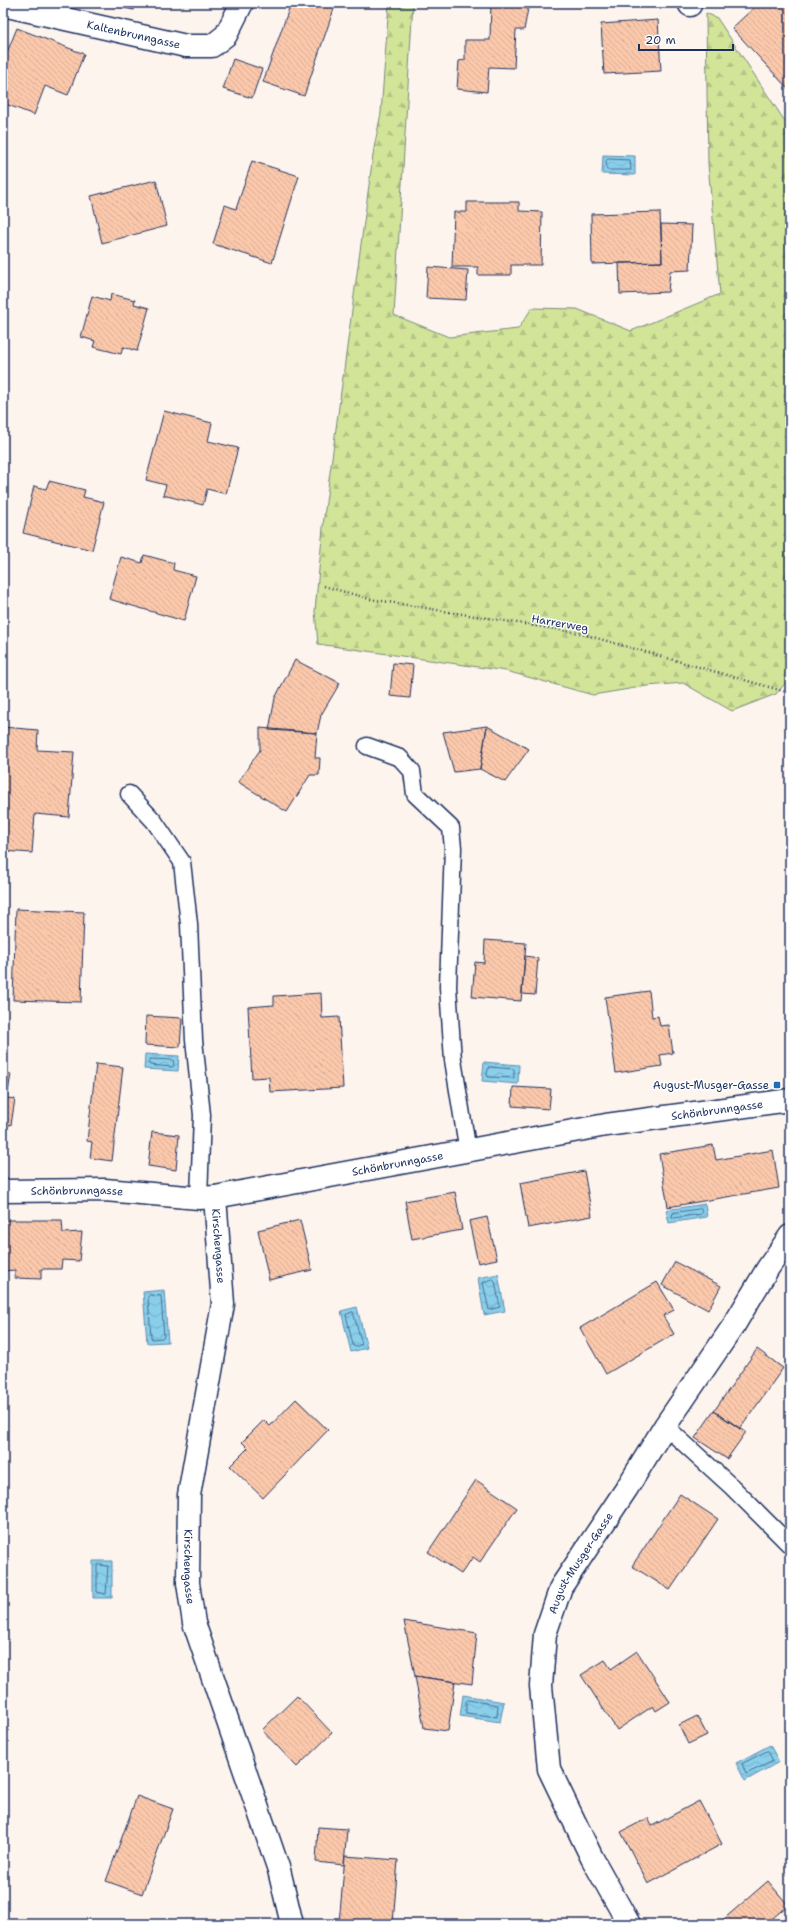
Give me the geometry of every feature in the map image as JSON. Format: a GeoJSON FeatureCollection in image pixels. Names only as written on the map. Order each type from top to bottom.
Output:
{"type":"FeatureCollection","features":[{"type":"Feature","properties":{"kind":"street","name":"Kaltenbrunngasse"},"geometry":{"type":"LineString","coordinates":[[3,5],[186,46],[212,46],[226,36],[242,3]]}},
{"type":"Feature","properties":{"kind":"street","name":"Schönbrunngasse"},"geometry":{"type":"LineString","coordinates":[[3,1191],[105,1190],[207,1198],[468,1152],[606,1125],[790,1100]]}},
{"type":"Feature","properties":{"kind":"street","name":"Kirschengasse"},"geometry":{"type":"LineString","coordinates":[[207,1198],[223,1304],[189,1495],[188,1583],[194,1623],[279,1870],[292,1924]]}},
{"type":"Feature","properties":{"kind":"street","name":"August-Musger-Gasse"},"geometry":{"type":"LineString","coordinates":[[629,1924],[592,1858],[549,1769],[541,1686],[545,1634],[561,1587],[627,1488],[665,1426],[734,1325],[768,1268],[790,1236]]}},
{"type":"Feature","properties":{"kind":"lane"},"geometry":{"type":"LineString","coordinates":[[368,746],[400,758],[412,771],[415,794],[451,828],[453,848],[448,987],[453,1060],[468,1152]]}},
{"type":"Feature","properties":{"kind":"lane"},"geometry":{"type":"LineString","coordinates":[[129,794],[154,821],[182,862],[189,924],[194,1040],[202,1115],[207,1198]]}},
{"type":"Feature","properties":{"kind":"lane"},"geometry":{"type":"LineString","coordinates":[[665,1426],[732,1487],[790,1545]]}},
{"type":"Feature","properties":{"kind":"path","name":"Harrerweg"},"geometry":{"type":"LineString","coordinates":[[324,586],[370,599],[578,633],[790,693]]}},
{"type":"Feature","properties":{"kind":"green space"},"geometry":{"type":"Polygon","coordinates":[[[389,3],[413,3],[394,315],[449,337],[518,329],[532,308],[577,309],[631,331],[720,294],[708,164],[706,13],[717,18],[790,129],[790,666],[789,679],[776,694],[732,711],[683,683],[647,686],[593,695],[506,671],[318,644],[315,611],[324,517],[374,148],[381,113],[389,3]]]}},
{"type":"Feature","properties":{"kind":"water"},"geometry":{"type":"Polygon","coordinates":[[[603,155],[635,156],[635,175],[602,174],[603,155]]]}},
{"type":"Feature","properties":{"kind":"water"},"geometry":{"type":"Polygon","coordinates":[[[145,1054],[179,1056],[178,1071],[144,1069],[145,1054]]]}},
{"type":"Feature","properties":{"kind":"water"},"geometry":{"type":"Polygon","coordinates":[[[484,1062],[519,1065],[518,1084],[482,1081],[484,1062]]]}},
{"type":"Feature","properties":{"kind":"water"},"geometry":{"type":"Polygon","coordinates":[[[705,1204],[707,1217],[669,1223],[666,1210],[705,1204]]]}},
{"type":"Feature","properties":{"kind":"water"},"geometry":{"type":"Polygon","coordinates":[[[498,1274],[505,1311],[484,1315],[478,1278],[498,1274]]]}},
{"type":"Feature","properties":{"kind":"water"},"geometry":{"type":"Polygon","coordinates":[[[164,1290],[168,1342],[147,1343],[143,1292],[164,1290]]]}},
{"type":"Feature","properties":{"kind":"water"},"geometry":{"type":"Polygon","coordinates":[[[357,1307],[367,1348],[351,1352],[341,1311],[357,1307]]]}},
{"type":"Feature","properties":{"kind":"water"},"geometry":{"type":"Polygon","coordinates":[[[93,1561],[112,1561],[112,1598],[93,1598],[93,1561]]]}},
{"type":"Feature","properties":{"kind":"water"},"geometry":{"type":"Polygon","coordinates":[[[463,1695],[504,1702],[500,1722],[460,1716],[463,1695]]]}},
{"type":"Feature","properties":{"kind":"water"},"geometry":{"type":"Polygon","coordinates":[[[770,1745],[779,1762],[745,1781],[736,1763],[770,1745]]]}},
{"type":"Feature","properties":{"kind":"building"},"geometry":{"type":"Polygon","coordinates":[[[100,3],[136,3],[134,10],[100,3]]]}},
{"type":"Feature","properties":{"kind":"building"},"geometry":{"type":"Polygon","coordinates":[[[291,3],[336,3],[304,96],[263,82],[291,3]]]}},
{"type":"Feature","properties":{"kind":"building"},"geometry":{"type":"Polygon","coordinates":[[[491,3],[529,3],[524,30],[516,30],[514,68],[489,67],[487,92],[457,89],[459,61],[465,60],[465,40],[490,40],[491,3]]]}},
{"type":"Feature","properties":{"kind":"building"},"geometry":{"type":"Polygon","coordinates":[[[759,3],[790,3],[790,91],[732,28],[759,3]]]}},
{"type":"Feature","properties":{"kind":"building"},"geometry":{"type":"Polygon","coordinates":[[[658,20],[661,71],[604,74],[601,24],[658,20]]]}},
{"type":"Feature","properties":{"kind":"building"},"geometry":{"type":"Polygon","coordinates":[[[17,28],[84,54],[68,95],[45,86],[34,115],[3,103],[3,62],[17,28]]]}},
{"type":"Feature","properties":{"kind":"building"},"geometry":{"type":"Polygon","coordinates":[[[233,59],[262,69],[252,98],[223,89],[233,59]]]}},
{"type":"Feature","properties":{"kind":"building"},"geometry":{"type":"Polygon","coordinates":[[[252,161],[299,176],[272,263],[213,244],[225,205],[236,209],[252,161]]]}},
{"type":"Feature","properties":{"kind":"building"},"geometry":{"type":"Polygon","coordinates":[[[156,180],[167,226],[102,243],[91,196],[156,180]]]}},
{"type":"Feature","properties":{"kind":"building"},"geometry":{"type":"Polygon","coordinates":[[[467,202],[519,202],[519,211],[542,212],[541,265],[511,265],[511,275],[478,275],[478,267],[452,267],[454,212],[467,212],[467,202]]]}},
{"type":"Feature","properties":{"kind":"building"},"geometry":{"type":"Polygon","coordinates":[[[660,212],[662,262],[592,264],[591,214],[660,212]]]}},
{"type":"Feature","properties":{"kind":"building"},"geometry":{"type":"Polygon","coordinates":[[[661,224],[692,225],[690,270],[670,271],[668,292],[620,294],[619,263],[662,262],[661,224]]]}},
{"type":"Feature","properties":{"kind":"building"},"geometry":{"type":"Polygon","coordinates":[[[428,267],[468,270],[466,300],[426,298],[428,267]]]}},
{"type":"Feature","properties":{"kind":"building"},"geometry":{"type":"Polygon","coordinates":[[[111,294],[135,300],[134,304],[149,308],[137,351],[123,347],[121,354],[93,347],[95,341],[81,337],[92,296],[110,301],[111,294]]]}},
{"type":"Feature","properties":{"kind":"building"},"geometry":{"type":"Polygon","coordinates":[[[164,411],[212,423],[208,441],[238,448],[226,494],[207,489],[203,505],[163,495],[166,485],[146,480],[164,411]]]}},
{"type":"Feature","properties":{"kind":"building"},"geometry":{"type":"Polygon","coordinates":[[[49,481],[85,490],[83,497],[104,502],[92,550],[23,533],[34,486],[46,489],[49,481]]]}},
{"type":"Feature","properties":{"kind":"building"},"geometry":{"type":"Polygon","coordinates":[[[144,555],[174,563],[173,570],[196,576],[184,621],[109,599],[121,557],[142,563],[144,555]]]}},
{"type":"Feature","properties":{"kind":"building"},"geometry":{"type":"Polygon","coordinates":[[[295,660],[340,683],[321,715],[317,733],[269,730],[275,698],[295,660]]]}},
{"type":"Feature","properties":{"kind":"building"},"geometry":{"type":"Polygon","coordinates":[[[393,663],[413,665],[410,698],[390,696],[393,663]]]}},
{"type":"Feature","properties":{"kind":"building"},"geometry":{"type":"Polygon","coordinates":[[[487,726],[529,749],[505,782],[480,769],[487,726]]]}},
{"type":"Feature","properties":{"kind":"building"},"geometry":{"type":"Polygon","coordinates":[[[487,726],[480,769],[454,772],[443,732],[487,726]]]}},
{"type":"Feature","properties":{"kind":"building"},"geometry":{"type":"Polygon","coordinates":[[[3,727],[38,730],[37,750],[74,752],[69,817],[35,814],[32,853],[3,851],[3,727]]]}},
{"type":"Feature","properties":{"kind":"building"},"geometry":{"type":"Polygon","coordinates":[[[260,728],[317,733],[315,758],[320,758],[319,775],[310,775],[287,812],[238,782],[260,750],[260,728]]]}},
{"type":"Feature","properties":{"kind":"building"},"geometry":{"type":"Polygon","coordinates":[[[16,909],[84,912],[81,1002],[13,1000],[16,909]]]}},
{"type":"Feature","properties":{"kind":"building"},"geometry":{"type":"Polygon","coordinates":[[[485,940],[526,943],[521,1001],[472,997],[475,962],[484,963],[485,940]]]}},
{"type":"Feature","properties":{"kind":"building"},"geometry":{"type":"Polygon","coordinates":[[[525,956],[538,958],[535,995],[522,994],[525,956]]]}},
{"type":"Feature","properties":{"kind":"building"},"geometry":{"type":"Polygon","coordinates":[[[649,991],[652,1017],[658,1016],[660,1026],[669,1025],[673,1053],[660,1055],[662,1066],[616,1073],[605,997],[649,991]]]}},
{"type":"Feature","properties":{"kind":"building"},"geometry":{"type":"Polygon","coordinates":[[[321,993],[322,1018],[339,1017],[343,1088],[270,1092],[269,1077],[252,1078],[248,1007],[274,1005],[274,996],[321,993]]]}},
{"type":"Feature","properties":{"kind":"building"},"geometry":{"type":"Polygon","coordinates":[[[146,1016],[182,1018],[180,1047],[145,1045],[146,1016]]]}},
{"type":"Feature","properties":{"kind":"building"},"geometry":{"type":"Polygon","coordinates":[[[96,1064],[123,1067],[112,1161],[90,1158],[92,1142],[87,1141],[96,1064]]]}},
{"type":"Feature","properties":{"kind":"building"},"geometry":{"type":"Polygon","coordinates":[[[3,1073],[11,1074],[7,1098],[15,1099],[11,1125],[3,1124],[3,1073]]]}},
{"type":"Feature","properties":{"kind":"building"},"geometry":{"type":"Polygon","coordinates":[[[513,1087],[551,1089],[549,1109],[512,1106],[513,1087]]]}},
{"type":"Feature","properties":{"kind":"building"},"geometry":{"type":"Polygon","coordinates":[[[152,1132],[179,1135],[176,1170],[148,1166],[152,1132]]]}},
{"type":"Feature","properties":{"kind":"building"},"geometry":{"type":"Polygon","coordinates":[[[713,1145],[716,1160],[773,1150],[779,1188],[668,1207],[659,1154],[713,1145]]]}},
{"type":"Feature","properties":{"kind":"building"},"geometry":{"type":"Polygon","coordinates":[[[584,1171],[592,1216],[528,1228],[520,1183],[584,1171]]]}},
{"type":"Feature","properties":{"kind":"building"},"geometry":{"type":"Polygon","coordinates":[[[455,1192],[462,1230],[412,1239],[405,1201],[455,1192]]]}},
{"type":"Feature","properties":{"kind":"building"},"geometry":{"type":"Polygon","coordinates":[[[487,1217],[497,1259],[478,1263],[469,1221],[487,1217]]]}},
{"type":"Feature","properties":{"kind":"building"},"geometry":{"type":"Polygon","coordinates":[[[3,1220],[62,1220],[63,1233],[82,1232],[79,1261],[62,1260],[61,1269],[41,1269],[41,1279],[15,1278],[15,1270],[3,1271],[3,1220]]]}},
{"type":"Feature","properties":{"kind":"building"},"geometry":{"type":"Polygon","coordinates":[[[300,1220],[312,1270],[269,1280],[258,1230],[300,1220]]]}},
{"type":"Feature","properties":{"kind":"building"},"geometry":{"type":"Polygon","coordinates":[[[675,1262],[721,1286],[708,1310],[662,1285],[675,1262]]]}},
{"type":"Feature","properties":{"kind":"building"},"geometry":{"type":"Polygon","coordinates":[[[657,1282],[674,1310],[663,1316],[674,1334],[606,1374],[580,1328],[657,1282]]]}},
{"type":"Feature","properties":{"kind":"building"},"geometry":{"type":"Polygon","coordinates":[[[757,1349],[783,1368],[740,1429],[714,1411],[757,1349]]]}},
{"type":"Feature","properties":{"kind":"building"},"geometry":{"type":"Polygon","coordinates":[[[296,1399],[328,1430],[263,1498],[230,1466],[248,1448],[242,1442],[264,1420],[270,1426],[296,1399]]]}},
{"type":"Feature","properties":{"kind":"building"},"geometry":{"type":"Polygon","coordinates":[[[714,1411],[746,1432],[727,1459],[695,1438],[714,1411]]]}},
{"type":"Feature","properties":{"kind":"building"},"geometry":{"type":"Polygon","coordinates":[[[476,1480],[517,1508],[480,1562],[473,1557],[461,1574],[428,1552],[476,1480]]]}},
{"type":"Feature","properties":{"kind":"building"},"geometry":{"type":"Polygon","coordinates":[[[680,1494],[718,1519],[670,1590],[632,1566],[680,1494]]]}},
{"type":"Feature","properties":{"kind":"building"},"geometry":{"type":"Polygon","coordinates":[[[404,1621],[477,1633],[472,1684],[415,1676],[404,1621]]]}},
{"type":"Feature","properties":{"kind":"building"},"geometry":{"type":"Polygon","coordinates":[[[637,1651],[670,1702],[656,1711],[653,1706],[617,1730],[581,1675],[605,1660],[611,1669],[637,1651]]]}},
{"type":"Feature","properties":{"kind":"building"},"geometry":{"type":"Polygon","coordinates":[[[415,1676],[455,1682],[448,1731],[424,1728],[415,1676]]]}},
{"type":"Feature","properties":{"kind":"building"},"geometry":{"type":"Polygon","coordinates":[[[297,1696],[332,1733],[297,1767],[262,1730],[297,1696]]]}},
{"type":"Feature","properties":{"kind":"building"},"geometry":{"type":"Polygon","coordinates":[[[697,1716],[707,1735],[688,1744],[679,1725],[697,1716]]]}},
{"type":"Feature","properties":{"kind":"building"},"geometry":{"type":"Polygon","coordinates":[[[137,1796],[173,1809],[142,1894],[106,1881],[137,1796]]]}},
{"type":"Feature","properties":{"kind":"building"},"geometry":{"type":"Polygon","coordinates":[[[699,1801],[722,1844],[648,1884],[621,1832],[648,1818],[652,1826],[699,1801]]]}},
{"type":"Feature","properties":{"kind":"building"},"geometry":{"type":"Polygon","coordinates":[[[318,1827],[347,1829],[344,1865],[316,1862],[318,1827]]]}},
{"type":"Feature","properties":{"kind":"building"},"geometry":{"type":"Polygon","coordinates":[[[345,1856],[398,1860],[393,1924],[339,1924],[345,1856]]]}},
{"type":"Feature","properties":{"kind":"building"},"geometry":{"type":"Polygon","coordinates":[[[768,1881],[788,1905],[766,1924],[718,1924],[768,1881]]]}},
{"type":"Feature","properties":{"kind":"place","name":"August-Musger-Gasse"},"geometry":{"type":"Point","coordinates":[777,1085]}}]}
